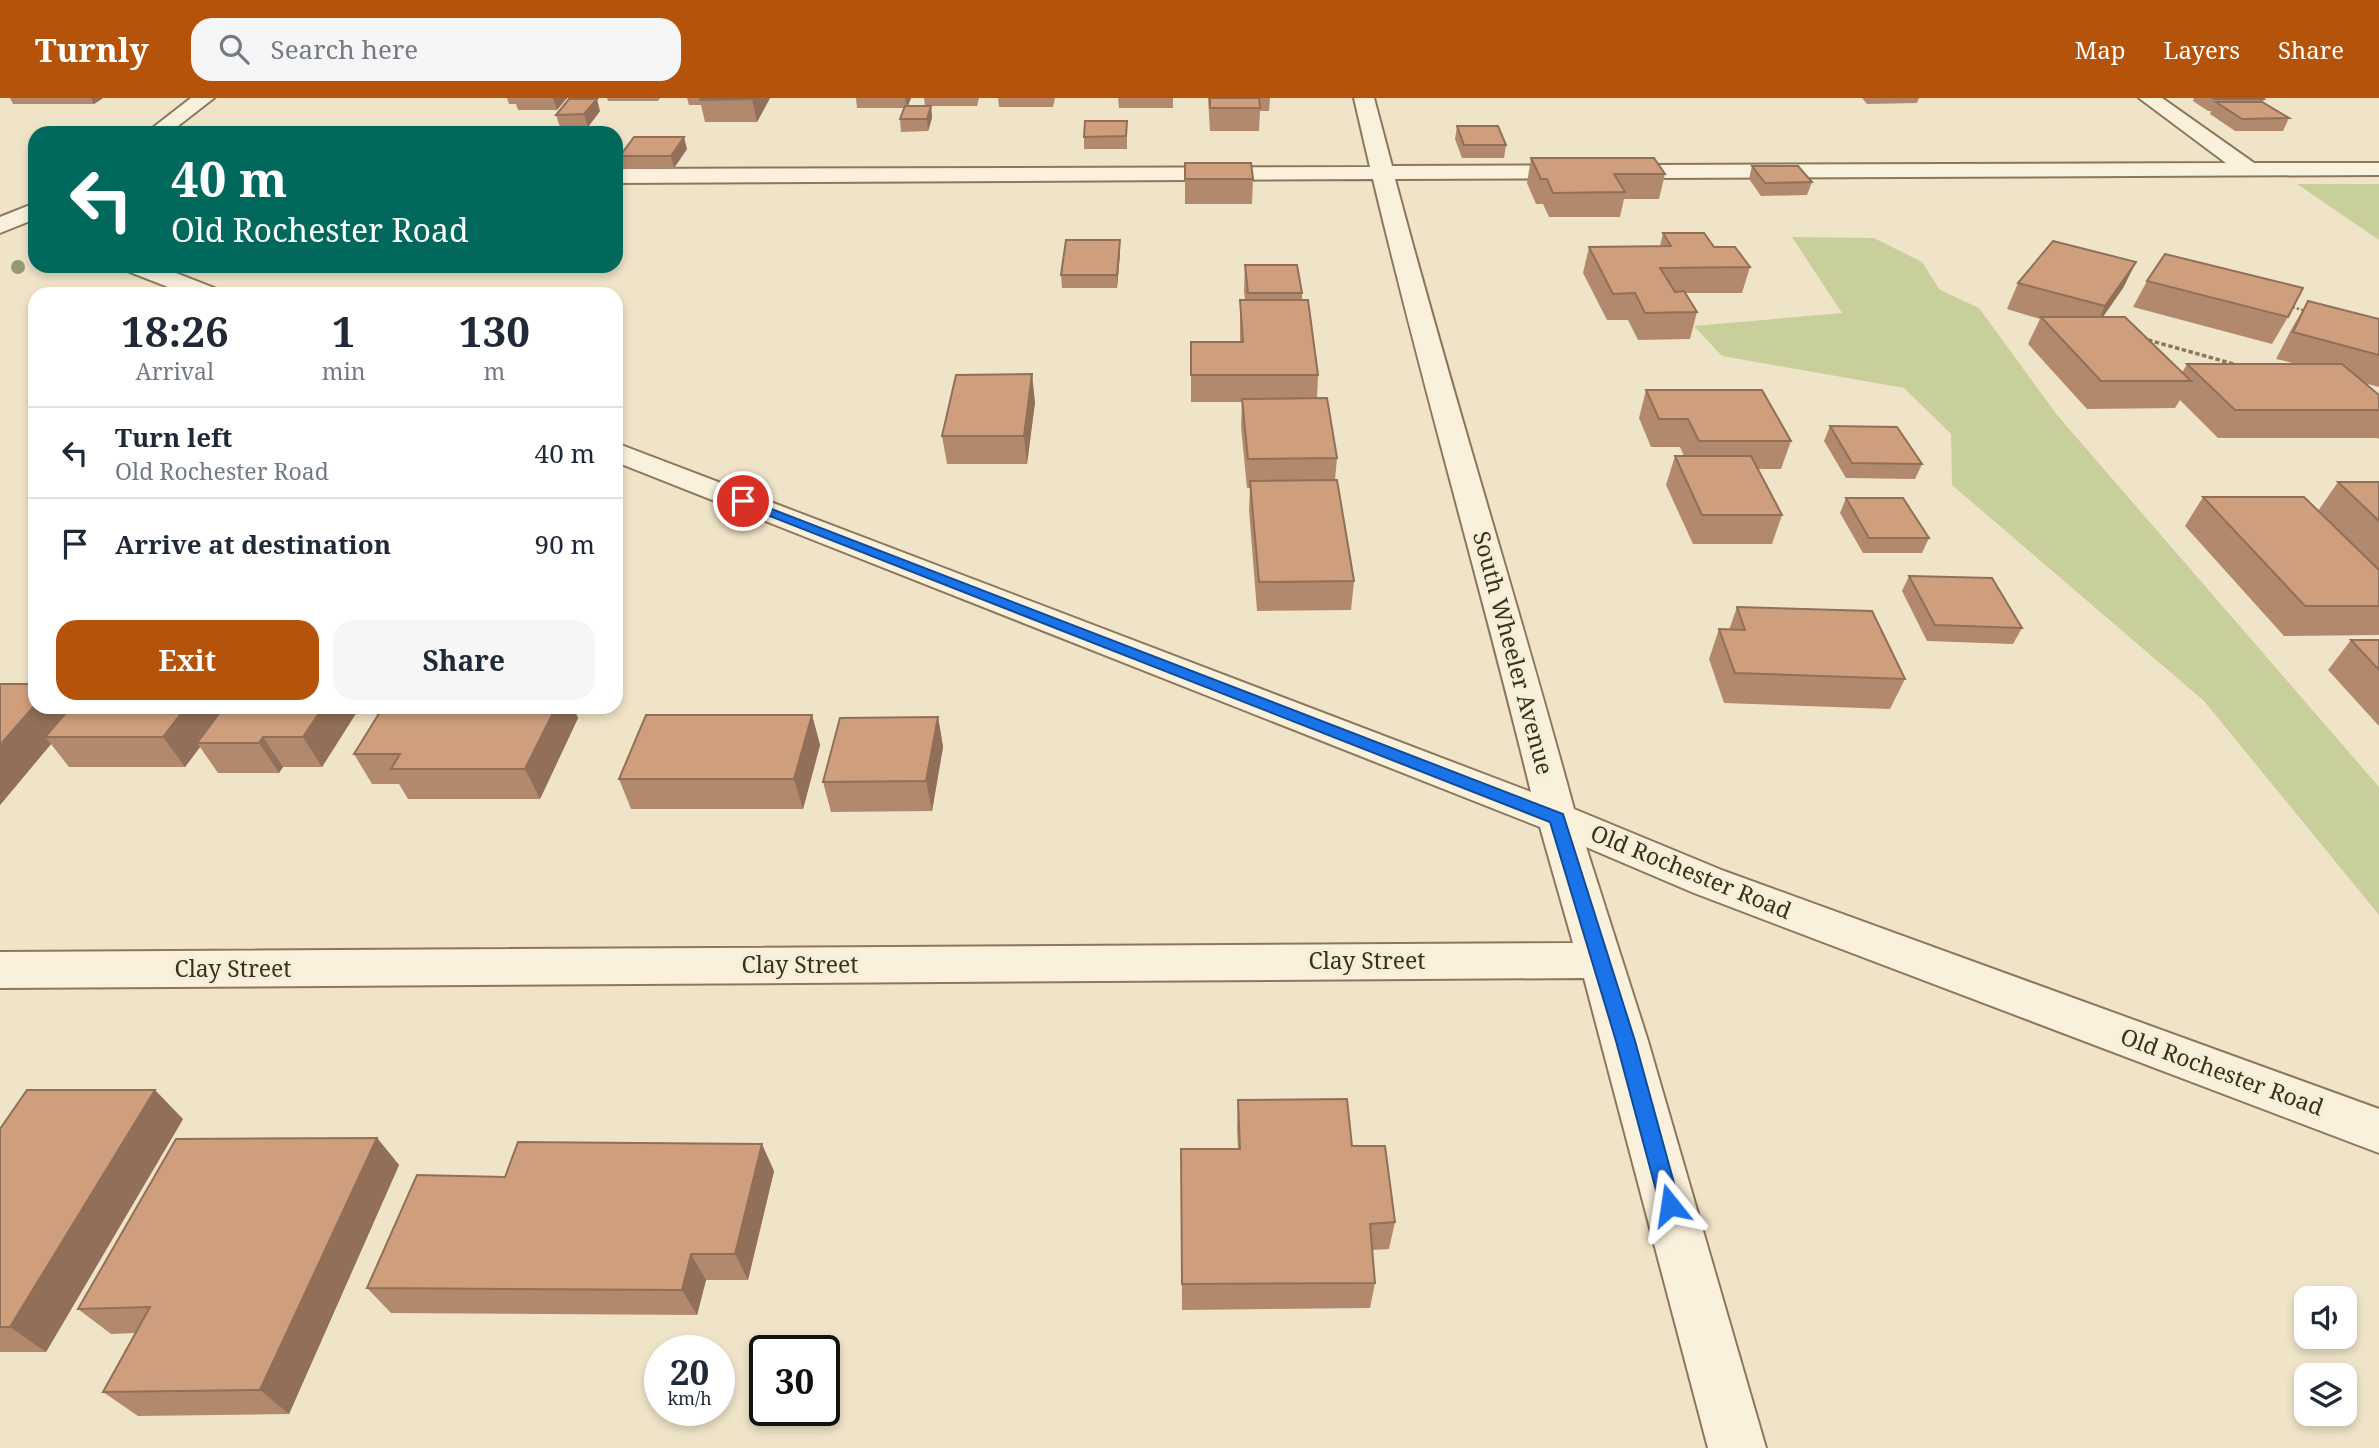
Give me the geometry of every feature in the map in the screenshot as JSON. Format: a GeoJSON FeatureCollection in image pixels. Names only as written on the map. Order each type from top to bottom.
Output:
{"type":"FeatureCollection","features":[{"type":"Feature","properties":{"kind":"street"},"geometry":{"type":"LineString","coordinates":[[166,126],[204,98]]}},
{"type":"Feature","properties":{"kind":"street","name":"South Wheeler Avenue"},"geometry":{"type":"LineString","coordinates":[[1364,98],[1414,298],[1514,652],[1557,818],[1600,960],[1737,1448]]}},
{"type":"Feature","properties":{"kind":"street"},"geometry":{"type":"LineString","coordinates":[[2149,98],[2248,169]]}},
{"type":"Feature","properties":{"kind":"street"},"geometry":{"type":"LineString","coordinates":[[623,176],[2379,169]]}},
{"type":"Feature","properties":{"kind":"street"},"geometry":{"type":"LineString","coordinates":[[154,273],[190,287]]}},
{"type":"Feature","properties":{"kind":"street","name":"Old Rochester Road"},"geometry":{"type":"LineString","coordinates":[[623,455],[1557,818],[1709,882],[2379,1131]]}},
{"type":"Feature","properties":{"kind":"street","name":"Clay Street"},"geometry":{"type":"LineString","coordinates":[[0,970],[1600,960]]}},
{"type":"Feature","properties":{"kind":"path"},"geometry":{"type":"LineString","coordinates":[[2283,304],[2308,312]]}},
{"type":"Feature","properties":{"kind":"path"},"geometry":{"type":"LineString","coordinates":[[2148,340],[2248,368]]}},
{"type":"Feature","properties":{"kind":"green space"},"geometry":{"type":"Polygon","coordinates":[[[2297,184],[2379,184],[2379,240],[2297,184]]]}},
{"type":"Feature","properties":{"kind":"green space"},"geometry":{"type":"Polygon","coordinates":[[[1792,237],[1874,238],[1922,262],[1940,290],[1979,308],[2057,415],[2379,787],[2379,915],[2204,701],[1952,485],[1951,434],[1904,388],[1722,356],[1694,326],[1842,313],[1792,237]]]}},
{"type":"Feature","properties":{"kind":"building"},"geometry":{"type":"Polygon","coordinates":[[[701,98],[753,98],[700,100],[701,98]]]}},
{"type":"Feature","properties":{"kind":"building"},"geometry":{"type":"Polygon","coordinates":[[[1210,98],[1259,98],[1260,108],[1210,108],[1210,98]]]}},
{"type":"Feature","properties":{"kind":"building"},"geometry":{"type":"Polygon","coordinates":[[[2263,98],[2264,99],[2214,99],[2263,98]]]}},
{"type":"Feature","properties":{"kind":"building"},"geometry":{"type":"Polygon","coordinates":[[[569,99],[597,99],[584,114],[556,115],[569,99]]]}},
{"type":"Feature","properties":{"kind":"building"},"geometry":{"type":"Polygon","coordinates":[[[2216,102],[2262,102],[2289,118],[2242,119],[2216,102]]]}},
{"type":"Feature","properties":{"kind":"building"},"geometry":{"type":"Polygon","coordinates":[[[905,106],[931,106],[927,119],[900,119],[905,106]]]}},
{"type":"Feature","properties":{"kind":"building"},"geometry":{"type":"Polygon","coordinates":[[[1085,121],[1127,121],[1126,136],[1084,137],[1085,121]]]}},
{"type":"Feature","properties":{"kind":"building"},"geometry":{"type":"Polygon","coordinates":[[[1457,126],[1498,126],[1506,145],[1464,145],[1457,126]]]}},
{"type":"Feature","properties":{"kind":"building"},"geometry":{"type":"Polygon","coordinates":[[[634,137],[684,137],[671,156],[623,156],[634,137]]]}},
{"type":"Feature","properties":{"kind":"building"},"geometry":{"type":"Polygon","coordinates":[[[1531,158],[1654,158],[1665,174],[1614,174],[1625,192],[1553,193],[1547,179],[1541,179],[1531,158]]]}},
{"type":"Feature","properties":{"kind":"building"},"geometry":{"type":"Polygon","coordinates":[[[1185,163],[1251,163],[1253,179],[1185,179],[1185,163]]]}},
{"type":"Feature","properties":{"kind":"building"},"geometry":{"type":"Polygon","coordinates":[[[1752,166],[1798,166],[1812,182],[1765,183],[1752,166]]]}},
{"type":"Feature","properties":{"kind":"building"},"geometry":{"type":"Polygon","coordinates":[[[1663,233],[1704,233],[1714,247],[1735,247],[1750,267],[1660,268],[1675,292],[1684,291],[1697,312],[1645,313],[1635,293],[1613,294],[1589,247],[1671,246],[1663,233]]]}},
{"type":"Feature","properties":{"kind":"building"},"geometry":{"type":"Polygon","coordinates":[[[1066,240],[1120,240],[1117,275],[1061,275],[1066,240]]]}},
{"type":"Feature","properties":{"kind":"building"},"geometry":{"type":"Polygon","coordinates":[[[2053,241],[2136,262],[2105,306],[2018,283],[2053,241]]]}},
{"type":"Feature","properties":{"kind":"building"},"geometry":{"type":"Polygon","coordinates":[[[2165,254],[2303,288],[2288,317],[2147,281],[2165,254]]]}},
{"type":"Feature","properties":{"kind":"building"},"geometry":{"type":"Polygon","coordinates":[[[1245,265],[1297,265],[1302,293],[1248,293],[1245,265]]]}},
{"type":"Feature","properties":{"kind":"building"},"geometry":{"type":"Polygon","coordinates":[[[1240,300],[1308,300],[1318,375],[1191,375],[1191,342],[1243,342],[1240,300]]]}},
{"type":"Feature","properties":{"kind":"building"},"geometry":{"type":"Polygon","coordinates":[[[2308,301],[2379,319],[2379,355],[2293,332],[2308,301]]]}},
{"type":"Feature","properties":{"kind":"building"},"geometry":{"type":"Polygon","coordinates":[[[2041,317],[2125,317],[2191,381],[2101,381],[2041,317]]]}},
{"type":"Feature","properties":{"kind":"building"},"geometry":{"type":"Polygon","coordinates":[[[2187,364],[2342,364],[2379,395],[2379,410],[2235,410],[2187,364]]]}},
{"type":"Feature","properties":{"kind":"building"},"geometry":{"type":"Polygon","coordinates":[[[1032,374],[1024,436],[942,436],[956,375],[1032,374]]]}},
{"type":"Feature","properties":{"kind":"building"},"geometry":{"type":"Polygon","coordinates":[[[1646,390],[1762,390],[1791,441],[1699,441],[1688,419],[1659,419],[1646,390]]]}},
{"type":"Feature","properties":{"kind":"building"},"geometry":{"type":"Polygon","coordinates":[[[1327,398],[1337,458],[1248,459],[1242,399],[1327,398]]]}},
{"type":"Feature","properties":{"kind":"building"},"geometry":{"type":"Polygon","coordinates":[[[1830,426],[1897,427],[1922,464],[1852,463],[1830,426]]]}},
{"type":"Feature","properties":{"kind":"building"},"geometry":{"type":"Polygon","coordinates":[[[1675,456],[1751,456],[1782,515],[1702,515],[1675,456]]]}},
{"type":"Feature","properties":{"kind":"building"},"geometry":{"type":"Polygon","coordinates":[[[1337,480],[1354,581],[1259,582],[1250,481],[1337,480]]]}},
{"type":"Feature","properties":{"kind":"building"},"geometry":{"type":"Polygon","coordinates":[[[2338,482],[2379,482],[2379,521],[2338,482]]]}},
{"type":"Feature","properties":{"kind":"building"},"geometry":{"type":"Polygon","coordinates":[[[2203,497],[2304,497],[2379,570],[2379,606],[2305,606],[2203,497]]]}},
{"type":"Feature","properties":{"kind":"building"},"geometry":{"type":"Polygon","coordinates":[[[1846,498],[1903,498],[1929,538],[1869,538],[1846,498]]]}},
{"type":"Feature","properties":{"kind":"building"},"geometry":{"type":"Polygon","coordinates":[[[1909,576],[1992,578],[2022,628],[1935,625],[1909,576]]]}},
{"type":"Feature","properties":{"kind":"building"},"geometry":{"type":"Polygon","coordinates":[[[1737,607],[1872,611],[1905,679],[1735,673],[1719,629],[1745,630],[1737,607]]]}},
{"type":"Feature","properties":{"kind":"building"},"geometry":{"type":"Polygon","coordinates":[[[2351,640],[2379,640],[2379,670],[2351,640]]]}},
{"type":"Feature","properties":{"kind":"building"},"geometry":{"type":"Polygon","coordinates":[[[0,684],[28,684],[28,713],[0,745],[0,684]]]}},
{"type":"Feature","properties":{"kind":"building"},"geometry":{"type":"Polygon","coordinates":[[[65,714],[181,714],[163,737],[45,737],[65,714]]]}},
{"type":"Feature","properties":{"kind":"building"},"geometry":{"type":"Polygon","coordinates":[[[219,714],[318,714],[303,737],[263,737],[259,743],[197,743],[219,714]]]}},
{"type":"Feature","properties":{"kind":"building"},"geometry":{"type":"Polygon","coordinates":[[[379,714],[552,714],[525,769],[391,769],[400,754],[354,754],[379,714]]]}},
{"type":"Feature","properties":{"kind":"building"},"geometry":{"type":"Polygon","coordinates":[[[646,715],[812,715],[794,779],[619,779],[646,715]]]}},
{"type":"Feature","properties":{"kind":"building"},"geometry":{"type":"Polygon","coordinates":[[[938,717],[926,781],[823,782],[840,718],[938,717]]]}},
{"type":"Feature","properties":{"kind":"building"},"geometry":{"type":"Polygon","coordinates":[[[27,1090],[155,1090],[10,1327],[0,1327],[0,1129],[27,1090]]]}},
{"type":"Feature","properties":{"kind":"building"},"geometry":{"type":"Polygon","coordinates":[[[1347,1099],[1352,1146],[1385,1146],[1395,1222],[1370,1224],[1375,1283],[1182,1284],[1181,1149],[1240,1149],[1238,1100],[1347,1099]]]}},
{"type":"Feature","properties":{"kind":"building"},"geometry":{"type":"Polygon","coordinates":[[[377,1138],[260,1390],[103,1392],[150,1307],[78,1309],[176,1139],[377,1138]]]}},
{"type":"Feature","properties":{"kind":"building"},"geometry":{"type":"Polygon","coordinates":[[[518,1142],[762,1144],[735,1254],[691,1254],[682,1290],[367,1288],[417,1175],[505,1177],[518,1142]]]}},
{"type":"Feature","properties":{"kind":"route"},"geometry":{"type":"LineString","coordinates":[[743,501],[1557,818],[1625,1041],[1670,1205]]}}]}
